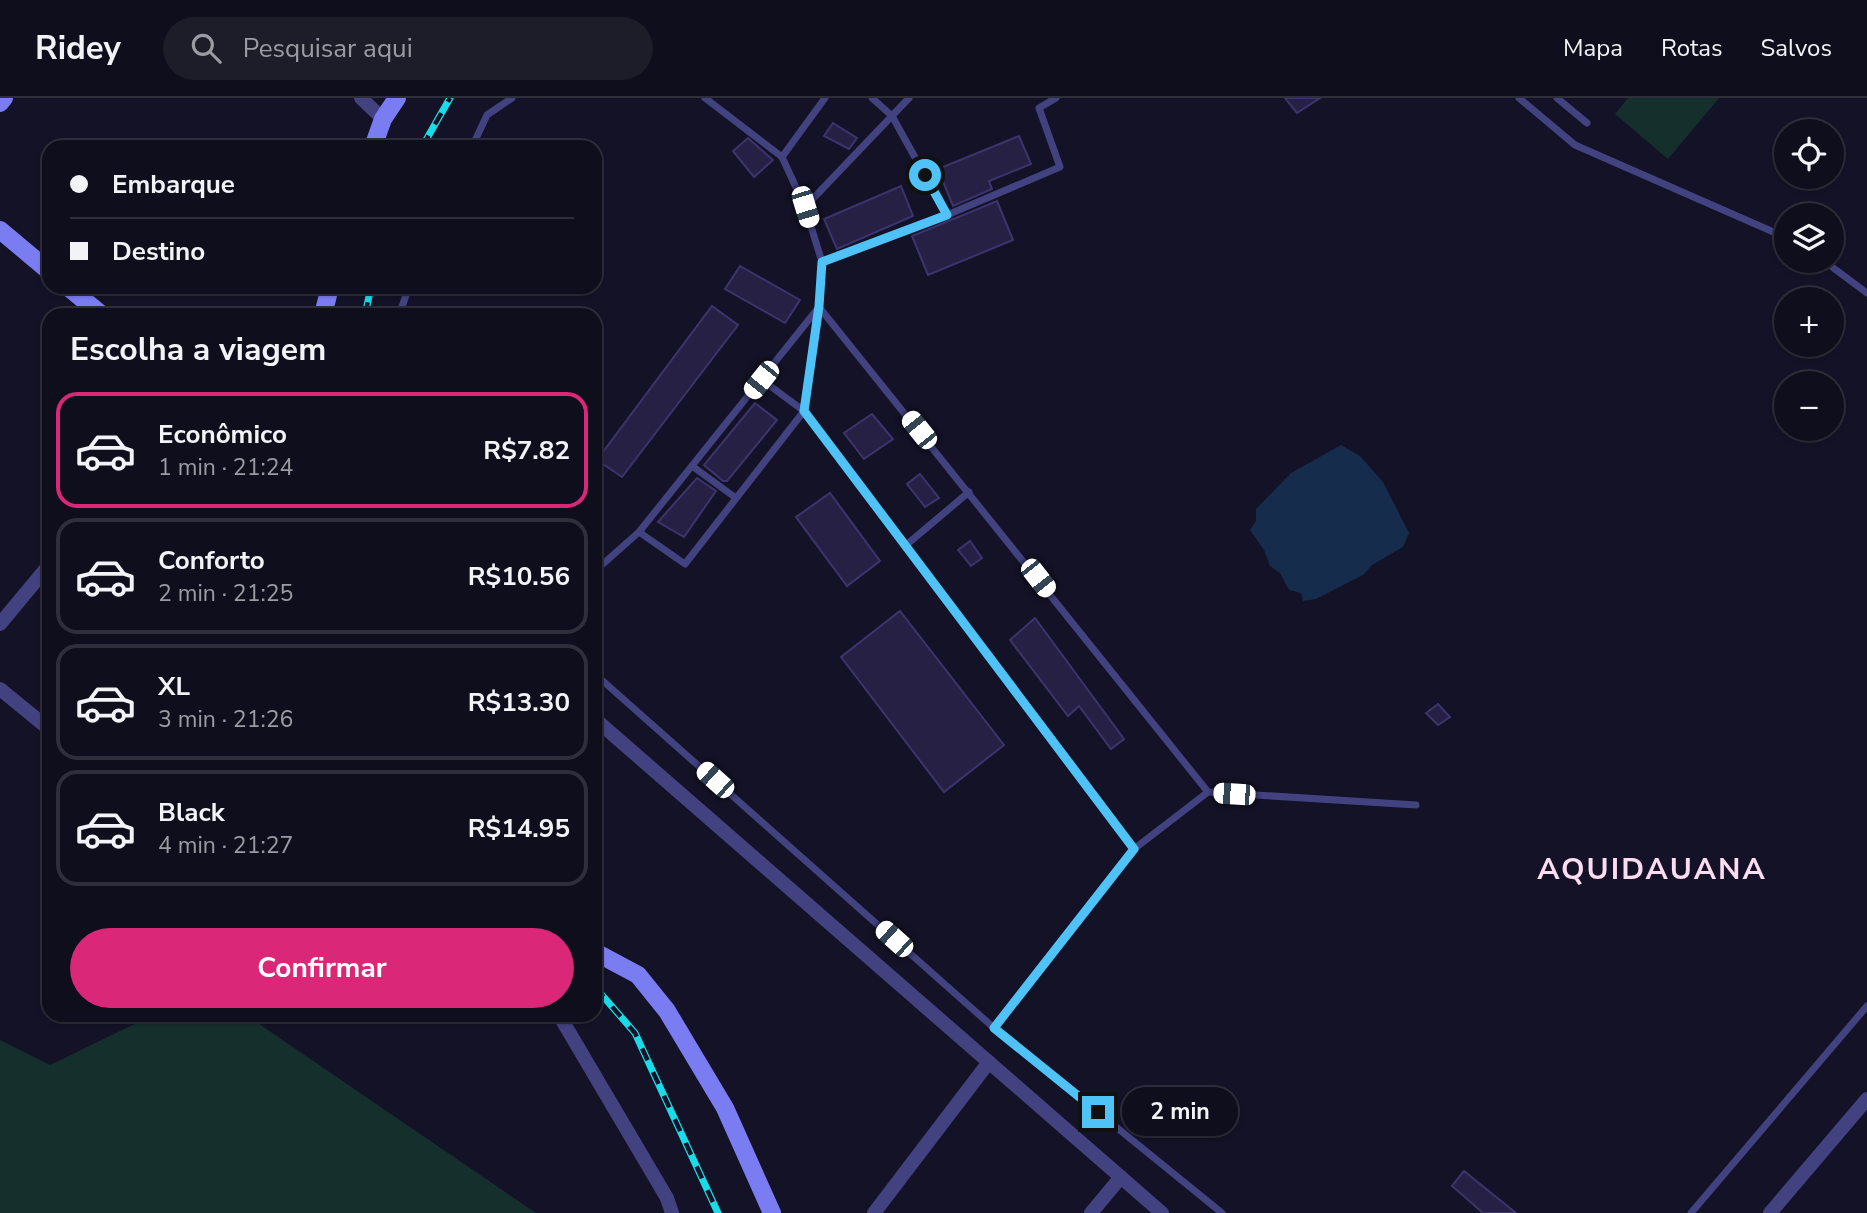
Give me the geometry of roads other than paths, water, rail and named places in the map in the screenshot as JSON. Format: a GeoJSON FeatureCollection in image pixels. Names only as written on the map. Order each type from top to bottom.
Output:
{"type":"FeatureCollection","features":[{"type":"Feature","properties":{"kind":"main road"},"geometry":{"type":"LineString","coordinates":[[0,103],[4,98]]}},
{"type":"Feature","properties":{"kind":"main road"},"geometry":{"type":"LineString","coordinates":[[376,140],[383,119],[397,98]]}},
{"type":"Feature","properties":{"kind":"main road"},"geometry":{"type":"LineString","coordinates":[[0,230],[42,265]]}},
{"type":"Feature","properties":{"kind":"main road"},"geometry":{"type":"LineString","coordinates":[[76,294],[94,308]]}},
{"type":"Feature","properties":{"kind":"main road"},"geometry":{"type":"LineString","coordinates":[[602,956],[638,975],[667,1011],[726,1108],[772,1213]]}},
{"type":"Feature","properties":{"kind":"street"},"geometry":{"type":"LineString","coordinates":[[361,98],[383,119]]}},
{"type":"Feature","properties":{"kind":"street"},"geometry":{"type":"LineString","coordinates":[[0,624],[42,573]]}},
{"type":"Feature","properties":{"kind":"street"},"geometry":{"type":"LineString","coordinates":[[0,689],[42,723]]}},
{"type":"Feature","properties":{"kind":"street"},"geometry":{"type":"LineString","coordinates":[[602,725],[1162,1213]]}},
{"type":"Feature","properties":{"kind":"street"},"geometry":{"type":"LineString","coordinates":[[563,1022],[667,1198],[672,1213]]}},
{"type":"Feature","properties":{"kind":"street"},"geometry":{"type":"LineString","coordinates":[[874,1213],[989,1062]]}},
{"type":"Feature","properties":{"kind":"street"},"geometry":{"type":"LineString","coordinates":[[1770,1213],[1867,1098]]}},
{"type":"Feature","properties":{"kind":"street"},"geometry":{"type":"LineString","coordinates":[[1091,1213],[1121,1177]]}},
{"type":"Feature","properties":{"kind":"lane"},"geometry":{"type":"LineString","coordinates":[[475,140],[486,115],[513,98]]}},
{"type":"Feature","properties":{"kind":"lane"},"geometry":{"type":"LineString","coordinates":[[639,532],[685,564],[804,411],[819,306],[822,262],[805,207],[782,157],[705,98]]}},
{"type":"Feature","properties":{"kind":"lane"},"geometry":{"type":"LineString","coordinates":[[782,157],[825,98]]}},
{"type":"Feature","properties":{"kind":"lane"},"geometry":{"type":"LineString","coordinates":[[872,98],[892,116],[947,215]]}},
{"type":"Feature","properties":{"kind":"lane"},"geometry":{"type":"LineString","coordinates":[[805,207],[909,98]]}},
{"type":"Feature","properties":{"kind":"lane"},"geometry":{"type":"LineString","coordinates":[[822,262],[947,215],[1060,167],[1039,108],[1056,98]]}},
{"type":"Feature","properties":{"kind":"lane"},"geometry":{"type":"LineString","coordinates":[[1519,98],[1575,145],[1774,233]]}},
{"type":"Feature","properties":{"kind":"lane"},"geometry":{"type":"LineString","coordinates":[[1557,98],[1587,123]]}},
{"type":"Feature","properties":{"kind":"lane"},"geometry":{"type":"LineString","coordinates":[[1840,273],[1867,293]]}},
{"type":"Feature","properties":{"kind":"lane"},"geometry":{"type":"LineString","coordinates":[[602,565],[639,532],[819,306]]}},
{"type":"Feature","properties":{"kind":"lane"},"geometry":{"type":"LineString","coordinates":[[819,306],[1208,792]]}},
{"type":"Feature","properties":{"kind":"lane"},"geometry":{"type":"LineString","coordinates":[[761,380],[804,411],[1134,849]]}},
{"type":"Feature","properties":{"kind":"lane"},"geometry":{"type":"LineString","coordinates":[[692,466],[736,498]]}},
{"type":"Feature","properties":{"kind":"lane"},"geometry":{"type":"LineString","coordinates":[[905,546],[969,492]]}},
{"type":"Feature","properties":{"kind":"lane"},"geometry":{"type":"LineString","coordinates":[[602,680],[994,1028],[1222,1213]]}},
{"type":"Feature","properties":{"kind":"lane"},"geometry":{"type":"LineString","coordinates":[[994,1028],[1134,849],[1208,792],[1416,805]]}},
{"type":"Feature","properties":{"kind":"lane"},"geometry":{"type":"LineString","coordinates":[[1691,1213],[1867,1006]]}},
{"type":"Feature","properties":{"kind":"water"},"geometry":{"type":"Polygon","coordinates":[[[1341,445],[1360,456],[1383,482],[1409,533],[1403,547],[1372,565],[1363,575],[1316,599],[1303,601],[1301,593],[1289,590],[1280,573],[1270,566],[1264,550],[1250,530],[1256,521],[1256,509],[1291,473],[1341,445]]]}},
{"type":"Feature","properties":{"kind":"railway"},"geometry":{"type":"LineString","coordinates":[[426,140],[450,98]]}},
{"type":"Feature","properties":{"kind":"railway"},"geometry":{"type":"LineString","coordinates":[[366,308],[370,294]]}},
{"type":"Feature","properties":{"kind":"railway"},"geometry":{"type":"LineString","coordinates":[[602,995],[635,1033],[718,1213]]}},
{"type":"Feature","properties":{"kind":"district","name":"AQUIDAUANA"},"geometry":{"type":"Point","coordinates":[1652,869]}}]}
